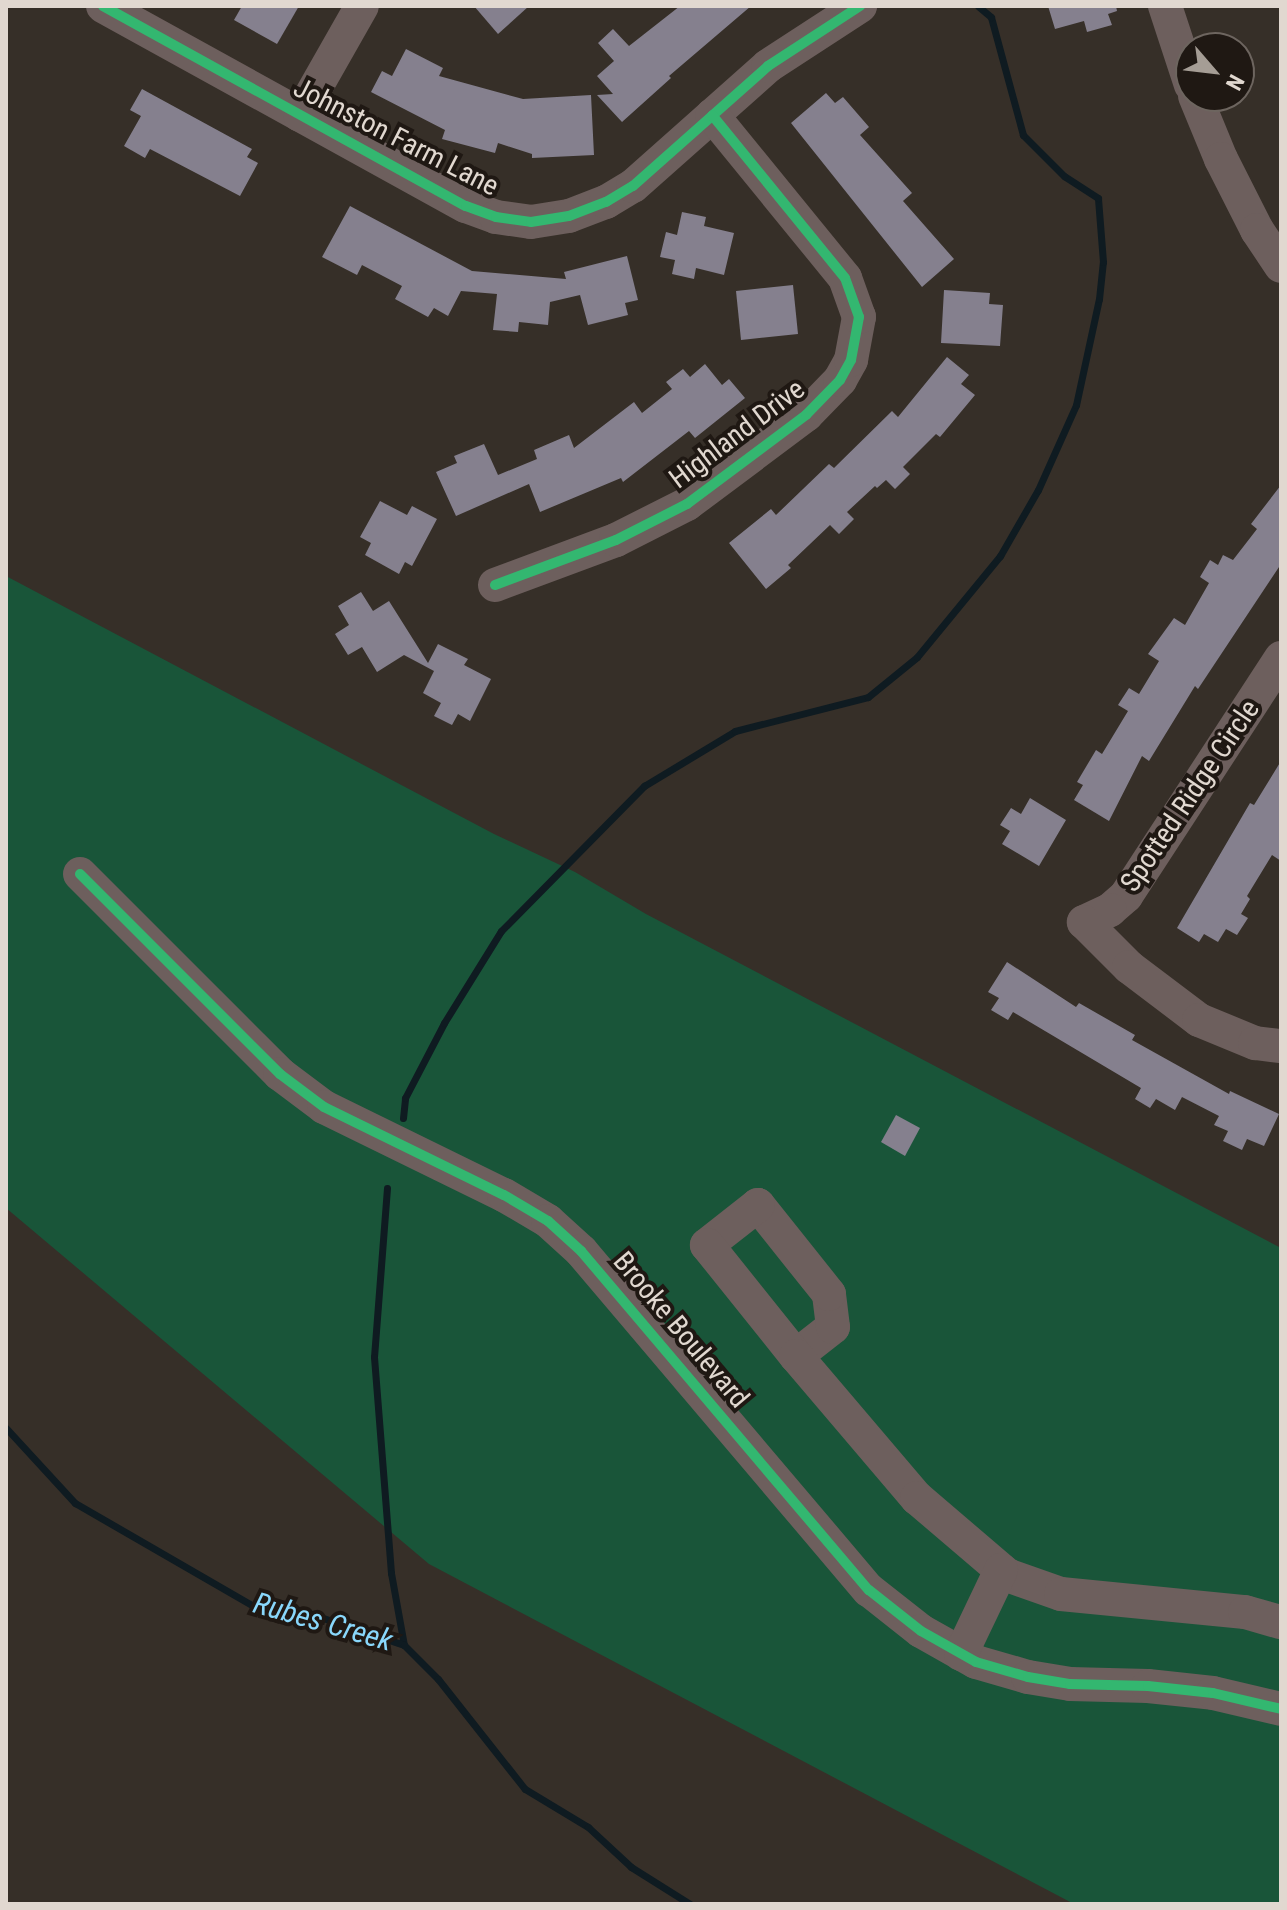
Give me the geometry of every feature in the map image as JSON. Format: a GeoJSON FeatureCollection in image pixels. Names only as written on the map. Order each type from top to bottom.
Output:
{"type":"FeatureCollection","features":[{"type":"Feature","properties":{"kind":"street","name":"Johnston Farm Lane"},"geometry":{"type":"LineString","coordinates":[[103,6],[466,206],[496,217],[531,222],[569,216],[606,202],[633,186],[768,66],[860,6]]}},
{"type":"Feature","properties":{"kind":"street"},"geometry":{"type":"LineString","coordinates":[[300,115],[362,6]]}},
{"type":"Feature","properties":{"kind":"street"},"geometry":{"type":"LineString","coordinates":[[1165,6],[1175,36]]}},
{"type":"Feature","properties":{"kind":"street"},"geometry":{"type":"LineString","coordinates":[[1202,112],[1221,159],[1257,230],[1281,266]]}},
{"type":"Feature","properties":{"kind":"street","name":"Highland Drive"},"geometry":{"type":"LineString","coordinates":[[495,585],[616,540],[687,504],[806,415],[840,380],[851,360],[859,317],[845,278],[712,115]]}},
{"type":"Feature","properties":{"kind":"street","name":"Spotted Ridge Circle"},"geometry":{"type":"LineString","coordinates":[[1281,658],[1126,896],[1110,910],[1084,922],[1129,967],[1199,1020],[1255,1043],[1281,1046]]}},
{"type":"Feature","properties":{"kind":"street","name":"Brooke Boulevard"},"geometry":{"type":"LineString","coordinates":[[80,874],[280,1074],[324,1107],[450,1167],[548,1221],[615,1288],[869,1590],[921,1631],[976,1662],[1028,1677],[1070,1684],[1148,1686],[1213,1693],[1281,1709]]}},
{"type":"Feature","properties":{"kind":"street"},"geometry":{"type":"LineString","coordinates":[[796,1356],[833,1327],[829,1294],[758,1205],[707,1245],[796,1356],[917,1498],[1001,1570],[1061,1594],[1245,1612],[1281,1622]]}},
{"type":"Feature","properties":{"kind":"street"},"geometry":{"type":"LineString","coordinates":[[961,1654],[1001,1570]]}},
{"type":"Feature","properties":{"kind":"green space"},"geometry":{"type":"Polygon","coordinates":[[[6,576],[494,834],[575,872],[646,914],[1281,1248],[1281,1904],[1074,1904],[429,1564],[6,1208],[6,576]]]}},
{"type":"Feature","properties":{"kind":"building"},"geometry":{"type":"Polygon","coordinates":[[[242,6],[299,6],[277,44],[234,20],[242,6]]]}},
{"type":"Feature","properties":{"kind":"building"},"geometry":{"type":"Polygon","coordinates":[[[474,6],[529,6],[498,34],[474,6]]]}},
{"type":"Feature","properties":{"kind":"building"},"geometry":{"type":"Polygon","coordinates":[[[680,6],[751,6],[669,76],[671,78],[622,122],[597,95],[613,94],[597,76],[614,61],[598,43],[613,29],[629,46],[680,6]]]}},
{"type":"Feature","properties":{"kind":"building"},"geometry":{"type":"Polygon","coordinates":[[[1048,6],[1116,6],[1117,11],[1108,14],[1112,25],[1087,32],[1084,21],[1055,29],[1048,6]]]}},
{"type":"Feature","properties":{"kind":"building"},"geometry":{"type":"Polygon","coordinates":[[[406,49],[443,68],[439,76],[523,99],[591,95],[594,155],[532,158],[532,154],[498,143],[495,153],[442,139],[445,130],[371,92],[382,71],[392,76],[406,49]]]}},
{"type":"Feature","properties":{"kind":"building"},"geometry":{"type":"Polygon","coordinates":[[[142,89],[252,149],[247,157],[258,163],[240,196],[150,149],[145,158],[124,146],[141,116],[130,110],[142,89]]]}},
{"type":"Feature","properties":{"kind":"building"},"geometry":{"type":"Polygon","coordinates":[[[826,93],[835,103],[843,97],[869,127],[860,135],[912,193],[903,201],[954,259],[922,287],[791,123],[826,93]]]}},
{"type":"Feature","properties":{"kind":"building"},"geometry":{"type":"Polygon","coordinates":[[[350,206],[472,271],[566,279],[564,272],[627,256],[638,300],[625,303],[628,315],[588,325],[580,295],[550,302],[548,325],[519,322],[518,332],[493,330],[497,294],[461,291],[448,316],[434,308],[428,317],[395,299],[402,286],[362,265],[357,275],[322,257],[350,206]]]}},
{"type":"Feature","properties":{"kind":"building"},"geometry":{"type":"Polygon","coordinates":[[[682,212],[706,217],[704,226],[734,233],[724,275],[696,268],[694,279],[672,274],[675,260],[660,257],[666,232],[677,235],[682,212]]]}},
{"type":"Feature","properties":{"kind":"building"},"geometry":{"type":"Polygon","coordinates":[[[793,285],[798,334],[741,340],[736,291],[793,285]]]}},
{"type":"Feature","properties":{"kind":"building"},"geometry":{"type":"Polygon","coordinates":[[[944,290],[990,293],[989,304],[1003,305],[1000,346],[941,343],[944,290]]]}},
{"type":"Feature","properties":{"kind":"building"},"geometry":{"type":"Polygon","coordinates":[[[947,357],[969,375],[961,384],[975,395],[940,437],[936,434],[903,467],[910,474],[895,489],[886,480],[877,488],[875,486],[847,512],[854,519],[839,534],[830,525],[788,565],[791,568],[766,589],[729,543],[771,509],[776,515],[829,464],[834,468],[892,411],[898,417],[947,357]]]}},
{"type":"Feature","properties":{"kind":"building"},"geometry":{"type":"Polygon","coordinates":[[[705,364],[722,385],[729,379],[745,398],[695,438],[689,431],[623,482],[621,478],[540,512],[529,484],[456,516],[436,472],[457,463],[454,456],[484,444],[498,475],[537,459],[534,450],[569,435],[574,448],[634,402],[642,413],[672,389],[666,382],[683,369],[690,377],[705,364]]]}},
{"type":"Feature","properties":{"kind":"building"},"geometry":{"type":"Polygon","coordinates":[[[1281,485],[1281,564],[1198,689],[1195,686],[1149,761],[1142,756],[1109,821],[1074,800],[1083,785],[1077,782],[1096,750],[1102,754],[1128,711],[1118,705],[1129,688],[1139,694],[1159,661],[1148,654],[1174,618],[1185,625],[1209,583],[1200,577],[1210,560],[1218,565],[1223,555],[1233,560],[1257,529],[1251,524],[1281,485]]]}},
{"type":"Feature","properties":{"kind":"building"},"geometry":{"type":"Polygon","coordinates":[[[380,501],[407,515],[412,506],[437,519],[412,566],[405,562],[399,574],[365,555],[371,543],[360,537],[380,501]]]}},
{"type":"Feature","properties":{"kind":"building"},"geometry":{"type":"Polygon","coordinates":[[[361,592],[373,611],[389,601],[428,663],[438,644],[468,659],[464,665],[491,679],[470,721],[458,714],[452,725],[434,716],[441,703],[423,693],[434,671],[404,655],[377,672],[362,647],[348,655],[335,634],[349,625],[338,606],[361,592]]]}},
{"type":"Feature","properties":{"kind":"building"},"geometry":{"type":"Polygon","coordinates":[[[1281,761],[1281,861],[1272,855],[1247,896],[1250,899],[1241,914],[1248,918],[1237,935],[1226,929],[1218,942],[1204,934],[1199,942],[1177,928],[1250,803],[1254,805],[1281,761]]]}},
{"type":"Feature","properties":{"kind":"building"},"geometry":{"type":"Polygon","coordinates":[[[1030,798],[1066,820],[1039,866],[1002,844],[1010,831],[1000,825],[1011,808],[1021,814],[1030,798]]]}},
{"type":"Feature","properties":{"kind":"building"},"geometry":{"type":"Polygon","coordinates":[[[1007,962],[1076,1007],[1079,1003],[1135,1035],[1132,1040],[1229,1094],[1230,1091],[1279,1114],[1264,1146],[1247,1139],[1242,1150],[1223,1141],[1228,1131],[1214,1125],[1219,1116],[1182,1097],[1175,1110],[1156,1099],[1150,1108],[1135,1099],[1141,1088],[1013,1012],[1008,1020],[991,1010],[999,998],[988,992],[1007,962]]]}},
{"type":"Feature","properties":{"kind":"building"},"geometry":{"type":"Polygon","coordinates":[[[896,1115],[920,1128],[905,1156],[881,1142],[896,1115]]]}},
{"type":"Feature","properties":{"kind":"waterway"},"geometry":{"type":"LineString","coordinates":[[403,1118],[405,1098],[444,1023],[501,931],[644,786],[735,731],[868,697],[917,657],[1000,556],[1038,490],[1076,405],[1099,299],[1103,262],[1098,198],[1064,176],[1023,135],[991,17],[978,6]]}},
{"type":"Feature","properties":{"kind":"waterway"},"geometry":{"type":"LineString","coordinates":[[387,1188],[374,1357],[391,1573],[404,1645]]}},
{"type":"Feature","properties":{"kind":"waterway","name":"Rubes Creek"},"geometry":{"type":"LineString","coordinates":[[6,1428],[75,1503],[257,1608],[290,1607],[404,1645],[438,1679],[525,1789],[588,1827],[631,1867],[690,1904]]}},
{"type":"Feature","properties":{"kind":"cycle path"},"geometry":{"type":"LineString","coordinates":[[103,6],[466,206],[496,217],[531,222],[569,216],[606,202],[633,186],[768,66],[860,6]]}},
{"type":"Feature","properties":{"kind":"cycle path"},"geometry":{"type":"LineString","coordinates":[[495,585],[616,540],[687,504],[806,415],[840,380],[851,360],[859,317],[845,278],[712,115]]}},
{"type":"Feature","properties":{"kind":"cycle path"},"geometry":{"type":"LineString","coordinates":[[80,874],[280,1074],[324,1107],[504,1195],[548,1221],[581,1251],[869,1590],[921,1631],[976,1662],[1028,1677],[1070,1684],[1148,1686],[1213,1693],[1281,1709]]}}]}
